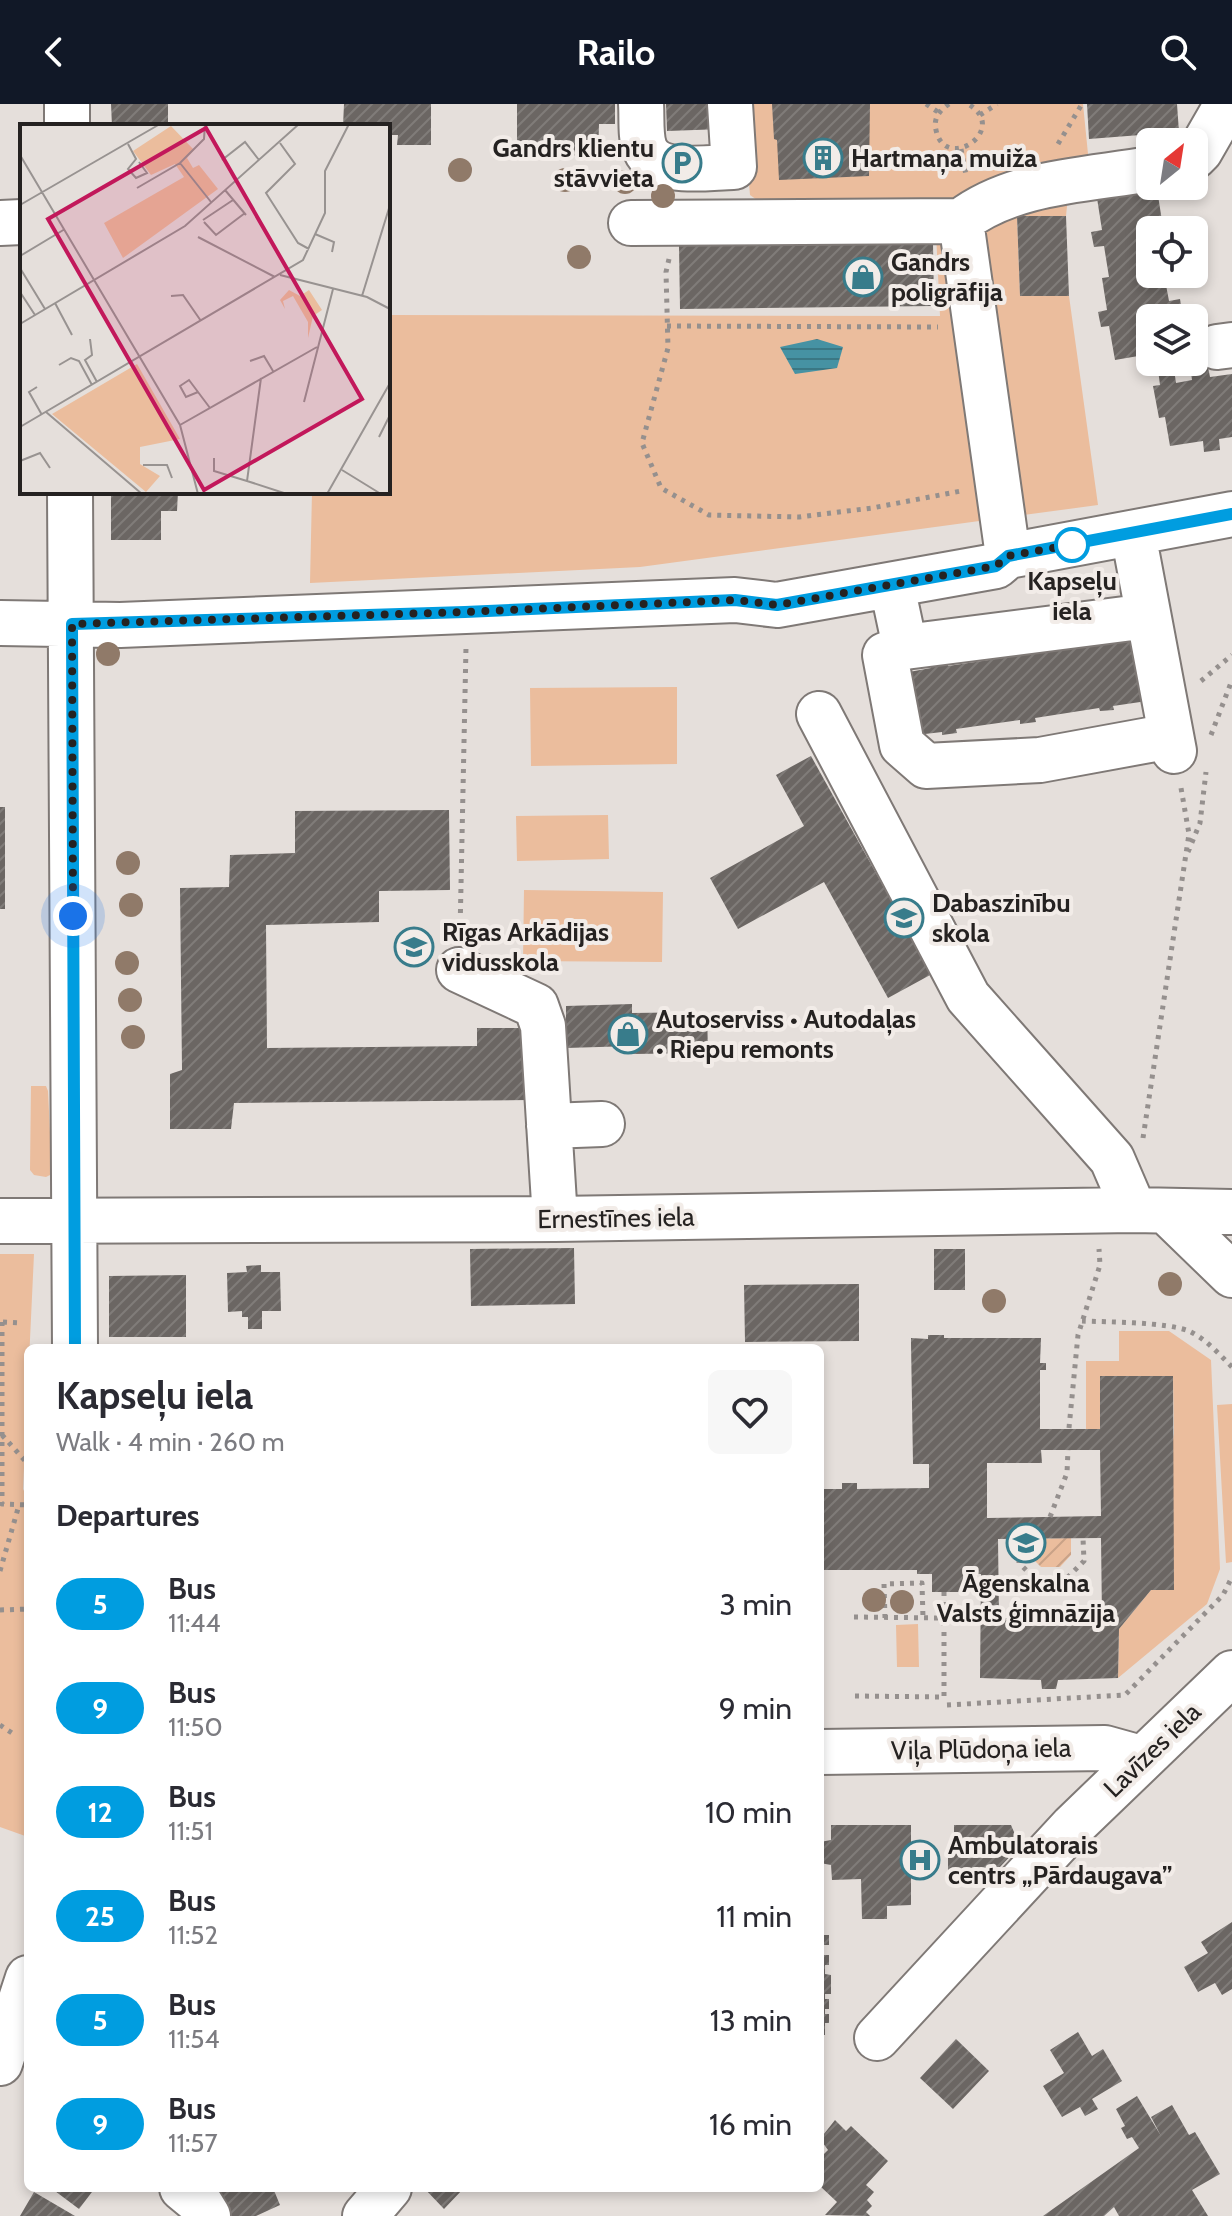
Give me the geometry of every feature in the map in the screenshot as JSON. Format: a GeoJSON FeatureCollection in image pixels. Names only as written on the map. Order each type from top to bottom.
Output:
{"type":"FeatureCollection","features":[{"type":"Feature","properties":{"kind":"street"},"geometry":{"type":"LineString","coordinates":[[641,104],[644,148],[654,162],[670,167],[734,167],[730,104]]}},
{"type":"Feature","properties":{"kind":"street"},"geometry":{"type":"LineString","coordinates":[[1208,137],[1227,104]]}},
{"type":"Feature","properties":{"kind":"street"},"geometry":{"type":"LineString","coordinates":[[631,223],[961,221],[974,211],[1018,192],[1136,171]]}},
{"type":"Feature","properties":{"kind":"street"},"geometry":{"type":"LineString","coordinates":[[961,221],[1008,556]]}},
{"type":"Feature","properties":{"kind":"street"},"geometry":{"type":"LineString","coordinates":[[0,223],[20,222]]}},
{"type":"Feature","properties":{"kind":"street"},"geometry":{"type":"LineString","coordinates":[[70,494],[75,1344]]}},
{"type":"Feature","properties":{"kind":"street"},"geometry":{"type":"LineString","coordinates":[[0,623],[72,624],[465,612],[735,600],[777,605],[996,566],[1008,556],[1232,514]]}},
{"type":"Feature","properties":{"kind":"street"},"geometry":{"type":"LineString","coordinates":[[1133,533],[1172,744],[1040,760],[926,766],[902,745],[885,655],[905,647],[1148,616]]}},
{"type":"Feature","properties":{"kind":"street"},"geometry":{"type":"LineString","coordinates":[[892,586],[905,647]]}},
{"type":"Feature","properties":{"kind":"street"},"geometry":{"type":"LineString","coordinates":[[819,714],[968,997],[1112,1159],[1132,1211],[1232,1275]]}},
{"type":"Feature","properties":{"kind":"street"},"geometry":{"type":"LineString","coordinates":[[459,970],[536,1006],[543,1026],[555,1219]]}},
{"type":"Feature","properties":{"kind":"street"},"geometry":{"type":"LineString","coordinates":[[549,1126],[602,1124]]}},
{"type":"Feature","properties":{"kind":"street","name":"Ernestīnes iela"},"geometry":{"type":"LineString","coordinates":[[0,1221],[1232,1212]]}},
{"type":"Feature","properties":{"kind":"street","name":"Lavīzes iela"},"geometry":{"type":"LineString","coordinates":[[877,2038],[967,1928],[1231,1675]]}},
{"type":"Feature","properties":{"kind":"street","name":"Viļa Plūdoņa iela"},"geometry":{"type":"LineString","coordinates":[[824,1752],[1105,1748],[1141,1758]]}},
{"type":"Feature","properties":{"kind":"street"},"geometry":{"type":"LineString","coordinates":[[0,2063],[24,1990]]}},
{"type":"Feature","properties":{"kind":"street"},"geometry":{"type":"LineString","coordinates":[[187,2192],[200,2203],[208,2216]]}},
{"type":"Feature","properties":{"kind":"street"},"geometry":{"type":"LineString","coordinates":[[365,2216],[386,2192]]}},
{"type":"Feature","properties":{"kind":"path"},"geometry":{"type":"LineString","coordinates":[[926,104],[938,113]]}},
{"type":"Feature","properties":{"kind":"path"},"geometry":{"type":"LineString","coordinates":[[949,104],[938,113],[936,133],[942,142],[961,149],[972,145],[979,137],[982,126],[980,115],[968,104]]}},
{"type":"Feature","properties":{"kind":"path"},"geometry":{"type":"LineString","coordinates":[[980,115],[997,104]]}},
{"type":"Feature","properties":{"kind":"path"},"geometry":{"type":"LineString","coordinates":[[678,223],[666,272],[668,348],[642,443],[661,488],[709,515],[799,517],[872,508],[998,484]]}},
{"type":"Feature","properties":{"kind":"path"},"geometry":{"type":"LineString","coordinates":[[667,326],[976,327]]}},
{"type":"Feature","properties":{"kind":"path"},"geometry":{"type":"LineString","coordinates":[[459,970],[466,645]]}},
{"type":"Feature","properties":{"kind":"path"},"geometry":{"type":"LineString","coordinates":[[1117,1169],[1140,1158],[1189,834],[1172,744]]}},
{"type":"Feature","properties":{"kind":"path"},"geometry":{"type":"LineString","coordinates":[[1069,1428],[1082,1321],[1100,1265],[1132,1211]]}},
{"type":"Feature","properties":{"kind":"path"},"geometry":{"type":"LineString","coordinates":[[1082,1321],[1136,1323],[1188,1331],[1211,1346],[1232,1367]]}},
{"type":"Feature","properties":{"kind":"path"},"geometry":{"type":"LineString","coordinates":[[22,1323],[1,1322],[1,1504],[24,1505]]}},
{"type":"Feature","properties":{"kind":"path"},"geometry":{"type":"LineString","coordinates":[[2,1434],[24,1459]]}},
{"type":"Feature","properties":{"kind":"path"},"geometry":{"type":"LineString","coordinates":[[1050,1517],[1067,1473],[1068,1450]]}},
{"type":"Feature","properties":{"kind":"path"},"geometry":{"type":"LineString","coordinates":[[0,1571],[19,1505]]}},
{"type":"Feature","properties":{"kind":"path"},"geometry":{"type":"LineString","coordinates":[[1019,1539],[1019,1563],[1036,1580],[1066,1579],[1084,1561],[1083,1538]]}},
{"type":"Feature","properties":{"kind":"path"},"geometry":{"type":"LineString","coordinates":[[947,1705],[1125,1695],[1223,1595],[1232,1577]]}},
{"type":"Feature","properties":{"kind":"path"},"geometry":{"type":"LineString","coordinates":[[885,1618],[884,1584],[922,1583],[923,1618]]}},
{"type":"Feature","properties":{"kind":"path"},"geometry":{"type":"LineString","coordinates":[[855,1696],[944,1697],[944,1592]]}},
{"type":"Feature","properties":{"kind":"path"},"geometry":{"type":"LineString","coordinates":[[0,1610],[24,1609]]}},
{"type":"Feature","properties":{"kind":"path"},"geometry":{"type":"LineString","coordinates":[[854,1617],[943,1618]]}},
{"type":"Feature","properties":{"kind":"path"},"geometry":{"type":"LineString","coordinates":[[0,1725],[12,1733]]}},
{"type":"Feature","properties":{"kind":"shaded area"},"geometry":{"type":"Polygon","coordinates":[[[742,104],[1083,104],[1092,194],[1068,196],[1066,216],[1017,216],[1020,296],[1069,296],[1098,505],[640,567],[310,583],[312,494],[390,494],[390,315],[940,316],[935,212],[764,205],[750,195],[742,104]]]}},
{"type":"Feature","properties":{"kind":"shaded area"},"geometry":{"type":"Polygon","coordinates":[[[677,687],[677,764],[531,766],[530,688],[677,687]]]}},
{"type":"Feature","properties":{"kind":"shaded area"},"geometry":{"type":"Polygon","coordinates":[[[608,815],[609,859],[517,861],[516,816],[608,815]]]}},
{"type":"Feature","properties":{"kind":"shaded area"},"geometry":{"type":"Polygon","coordinates":[[[524,890],[663,892],[662,962],[523,961],[524,890]]]}},
{"type":"Feature","properties":{"kind":"shaded area"},"geometry":{"type":"Polygon","coordinates":[[[31,1086],[46,1086],[48,1091],[52,1174],[46,1177],[34,1175],[30,1170],[31,1086]]]}},
{"type":"Feature","properties":{"kind":"shaded area"},"geometry":{"type":"Polygon","coordinates":[[[0,1254],[34,1254],[30,1344],[24,1344],[24,1836],[0,1827],[0,1254]]]}},
{"type":"Feature","properties":{"kind":"shaded area"},"geometry":{"type":"Polygon","coordinates":[[[1119,1331],[1169,1331],[1211,1360],[1220,1569],[1207,1604],[1118,1678],[1119,1629],[1151,1590],[1174,1433],[1173,1376],[1100,1376],[1100,1429],[1086,1429],[1086,1361],[1119,1361],[1119,1331]]]}},
{"type":"Feature","properties":{"kind":"shaded area"},"geometry":{"type":"Polygon","coordinates":[[[1232,1404],[1232,1562],[1226,1563],[1217,1405],[1232,1404]]]}},
{"type":"Feature","properties":{"kind":"shaded area"},"geometry":{"type":"Polygon","coordinates":[[[1071,1538],[1071,1555],[1060,1567],[1041,1567],[1032,1558],[1031,1539],[1071,1538]]]}},
{"type":"Feature","properties":{"kind":"shaded area"},"geometry":{"type":"Polygon","coordinates":[[[918,1624],[919,1667],[897,1667],[896,1625],[918,1624]]]}},
{"type":"Feature","properties":{"kind":"water"},"geometry":{"type":"Polygon","coordinates":[[[817,339],[843,347],[837,368],[795,374],[780,347],[817,339]]]}},
{"type":"Feature","properties":{"kind":"building"},"geometry":{"type":"Polygon","coordinates":[[[111,104],[168,104],[168,124],[112,124],[111,104]]]}},
{"type":"Feature","properties":{"kind":"building"},"geometry":{"type":"Polygon","coordinates":[[[344,104],[431,104],[431,145],[397,145],[398,135],[390,135],[390,124],[343,124],[344,104]]]}},
{"type":"Feature","properties":{"kind":"building"},"geometry":{"type":"Polygon","coordinates":[[[517,104],[615,104],[615,124],[599,124],[598,156],[517,154],[517,104]]]}},
{"type":"Feature","properties":{"kind":"building"},"geometry":{"type":"Polygon","coordinates":[[[666,104],[722,104],[723,129],[667,131],[666,104]]]}},
{"type":"Feature","properties":{"kind":"building","name":"Hartmaņa muiža"},"geometry":{"type":"Polygon","coordinates":[[[772,104],[870,104],[869,176],[779,180],[772,104]]]}},
{"type":"Feature","properties":{"kind":"building"},"geometry":{"type":"Polygon","coordinates":[[[1087,104],[1177,104],[1179,128],[1136,128],[1136,135],[1089,139],[1087,104]]]}},
{"type":"Feature","properties":{"kind":"building"},"geometry":{"type":"Polygon","coordinates":[[[1136,192],[1136,200],[1159,200],[1161,216],[1136,216],[1136,288],[1167,288],[1169,301],[1180,299],[1181,304],[1136,304],[1136,356],[1115,360],[1109,326],[1101,327],[1098,312],[1107,310],[1102,278],[1109,277],[1104,246],[1094,247],[1091,232],[1102,230],[1097,198],[1136,192]]]}},
{"type":"Feature","properties":{"kind":"building"},"geometry":{"type":"Polygon","coordinates":[[[1017,216],[1066,216],[1069,296],[1020,296],[1017,216]]]}},
{"type":"Feature","properties":{"kind":"building"},"geometry":{"type":"Polygon","coordinates":[[[933,243],[934,306],[680,309],[679,246],[933,243]]]}},
{"type":"Feature","properties":{"kind":"building"},"geometry":{"type":"Polygon","coordinates":[[[1208,367],[1210,377],[1232,374],[1232,437],[1219,439],[1220,450],[1204,452],[1203,441],[1170,446],[1165,417],[1159,418],[1153,386],[1160,385],[1159,376],[1175,376],[1176,383],[1192,380],[1191,376],[1208,376],[1208,367]]]}},
{"type":"Feature","properties":{"kind":"building"},"geometry":{"type":"Polygon","coordinates":[[[111,494],[178,494],[177,511],[161,511],[161,540],[111,540],[111,494]]]}},
{"type":"Feature","properties":{"kind":"building"},"geometry":{"type":"Polygon","coordinates":[[[1137,638],[1147,701],[1113,706],[1114,710],[1100,711],[1099,708],[1035,718],[1036,722],[1020,724],[1020,720],[956,729],[957,733],[908,736],[898,674],[931,668],[930,665],[947,656],[948,666],[1009,657],[1009,652],[1026,644],[1027,654],[1137,638]]]}},
{"type":"Feature","properties":{"kind":"building"},"geometry":{"type":"Polygon","coordinates":[[[811,756],[932,974],[888,998],[824,882],[738,929],[710,878],[804,826],[776,775],[811,756]]]}},
{"type":"Feature","properties":{"kind":"building"},"geometry":{"type":"Polygon","coordinates":[[[0,807],[5,807],[5,909],[0,909],[0,807]]]}},
{"type":"Feature","properties":{"kind":"building"},"geometry":{"type":"Polygon","coordinates":[[[449,810],[450,890],[379,891],[379,922],[266,925],[267,1048],[477,1046],[477,1028],[528,1028],[529,1100],[234,1103],[231,1129],[170,1129],[170,1074],[182,1070],[180,888],[229,887],[230,855],[295,853],[295,811],[449,810]]]}},
{"type":"Feature","properties":{"kind":"building"},"geometry":{"type":"Polygon","coordinates":[[[632,1004],[632,1013],[707,1012],[708,1053],[632,1054],[632,1046],[566,1048],[566,1006],[632,1004]]]}},
{"type":"Feature","properties":{"kind":"building"},"geometry":{"type":"Polygon","coordinates":[[[574,1248],[575,1304],[471,1306],[470,1249],[574,1248]]]}},
{"type":"Feature","properties":{"kind":"building"},"geometry":{"type":"Polygon","coordinates":[[[934,1249],[965,1249],[965,1290],[934,1290],[934,1249]]]}},
{"type":"Feature","properties":{"kind":"building"},"geometry":{"type":"Polygon","coordinates":[[[261,1265],[261,1272],[280,1272],[281,1311],[262,1311],[262,1329],[248,1329],[248,1317],[242,1317],[242,1311],[228,1312],[227,1273],[247,1272],[246,1266],[261,1265]]]}},
{"type":"Feature","properties":{"kind":"building"},"geometry":{"type":"Polygon","coordinates":[[[186,1275],[186,1337],[109,1337],[109,1276],[186,1275]]]}},
{"type":"Feature","properties":{"kind":"building"},"geometry":{"type":"Polygon","coordinates":[[[859,1284],[859,1341],[745,1342],[744,1285],[859,1284]]]}},
{"type":"Feature","properties":{"kind":"building"},"geometry":{"type":"Polygon","coordinates":[[[928,1335],[944,1335],[944,1338],[1041,1338],[1040,1363],[1046,1363],[1046,1370],[1040,1370],[1040,1429],[1100,1429],[1100,1376],[1173,1376],[1174,1590],[1151,1590],[1119,1629],[1118,1678],[1058,1680],[1056,1689],[1042,1689],[1041,1680],[980,1678],[981,1574],[963,1573],[963,1592],[932,1592],[932,1574],[917,1574],[917,1570],[824,1570],[824,1489],[842,1489],[842,1483],[857,1483],[857,1489],[929,1488],[929,1464],[913,1464],[911,1338],[928,1339],[928,1335]],[[1041,1450],[1042,1463],[987,1463],[987,1518],[1101,1516],[1100,1450],[1041,1450]],[[1101,1538],[998,1539],[999,1618],[1102,1618],[1101,1538]]]}},
{"type":"Feature","properties":{"kind":"building"},"geometry":{"type":"Polygon","coordinates":[[[831,1825],[911,1825],[911,1905],[887,1906],[887,1919],[862,1919],[861,1879],[832,1880],[831,1865],[824,1864],[824,1841],[831,1840],[831,1825]]]}},
{"type":"Feature","properties":{"kind":"building"},"geometry":{"type":"Polygon","coordinates":[[[954,1825],[1011,1825],[1020,1846],[982,1886],[954,1886],[954,1873],[948,1872],[948,1854],[954,1855],[954,1825]]]}},
{"type":"Feature","properties":{"kind":"building"},"geometry":{"type":"Polygon","coordinates":[[[1232,1922],[1232,1989],[1222,1995],[1215,1983],[1198,1992],[1184,1967],[1208,1953],[1201,1942],[1232,1922]]]}},
{"type":"Feature","properties":{"kind":"building"},"geometry":{"type":"Polygon","coordinates":[[[824,1935],[829,1935],[829,1945],[824,1945],[824,1935]]]}},
{"type":"Feature","properties":{"kind":"building"},"geometry":{"type":"Polygon","coordinates":[[[824,1955],[829,1955],[825,1974],[831,1975],[831,1994],[825,1994],[825,1999],[829,1999],[829,2009],[825,2009],[825,2014],[829,2014],[829,2023],[825,2023],[825,2035],[824,1955]]]}},
{"type":"Feature","properties":{"kind":"building"},"geometry":{"type":"Polygon","coordinates":[[[1078,2032],[1092,2056],[1103,2049],[1122,2081],[1092,2099],[1098,2109],[1085,2116],[1080,2107],[1062,2117],[1043,2086],[1064,2073],[1050,2050],[1078,2032]]]}},
{"type":"Feature","properties":{"kind":"building"},"geometry":{"type":"Polygon","coordinates":[[[956,2039],[989,2071],[953,2109],[920,2078],[956,2039]]]}},
{"type":"Feature","properties":{"kind":"building"},"geometry":{"type":"Polygon","coordinates":[[[1137,2096],[1161,2136],[1151,2117],[1172,2105],[1189,2135],[1195,2132],[1220,2174],[1192,2190],[1208,2216],[1119,2216],[1114,2207],[1104,2216],[1043,2216],[1139,2148],[1132,2137],[1127,2139],[1121,2128],[1125,2126],[1116,2109],[1137,2096]]]}},
{"type":"Feature","properties":{"kind":"building"},"geometry":{"type":"Polygon","coordinates":[[[835,2120],[846,2131],[851,2126],[888,2161],[866,2185],[874,2192],[867,2200],[872,2206],[866,2212],[870,2216],[825,2215],[837,2202],[824,2190],[824,2154],[828,2150],[824,2144],[824,2134],[835,2120]]]}},
{"type":"Feature","properties":{"kind":"building"},"geometry":{"type":"Polygon","coordinates":[[[34,2192],[75,2216],[20,2216],[34,2192]]]}},
{"type":"Feature","properties":{"kind":"building"},"geometry":{"type":"Polygon","coordinates":[[[56,2192],[92,2192],[79,2209],[56,2192]]]}},
{"type":"Feature","properties":{"kind":"building"},"geometry":{"type":"Polygon","coordinates":[[[213,2192],[275,2192],[280,2205],[256,2216],[224,2216],[213,2192]]]}},
{"type":"Feature","properties":{"kind":"building"},"geometry":{"type":"Polygon","coordinates":[[[428,2192],[460,2192],[444,2209],[428,2192]]]}},
{"type":"Feature","properties":{"kind":"bus line","name":"5"},"geometry":{"type":"LineString","coordinates":[[75,1344],[72,624],[120,625],[735,600],[777,605],[932,579],[996,566],[1008,556],[1232,514]]}},
{"type":"Feature","properties":{"kind":"place","name":"Hartmaņa muiža"},"geometry":{"type":"Point","coordinates":[823,158]}},
{"type":"Feature","properties":{"kind":"place","name":"Gandrs klientu stāvvieta"},"geometry":{"type":"Point","coordinates":[682,163]}},
{"type":"Feature","properties":{"kind":"place","name":"Gandrs poligrāfija"},"geometry":{"type":"Point","coordinates":[863,277]}},
{"type":"Feature","properties":{"kind":"place","name":"Kapseļu iela"},"geometry":{"type":"Point","coordinates":[1072,545]}},
{"type":"Feature","properties":{"kind":"place","name":"Dabaszinību skola"},"geometry":{"type":"Point","coordinates":[904,918]}},
{"type":"Feature","properties":{"kind":"place","name":"Rīgas Arkādijas vidusskola"},"geometry":{"type":"Point","coordinates":[414,947]}},
{"type":"Feature","properties":{"kind":"place","name":"Autoserviss • Autodaļas • Riepu remonts"},"geometry":{"type":"Point","coordinates":[628,1034]}},
{"type":"Feature","properties":{"kind":"place","name":"Āgenskalna Valsts ģimnāzija"},"geometry":{"type":"Point","coordinates":[1026,1543]}},
{"type":"Feature","properties":{"kind":"place","name":"Ambulatorais centrs „Pārdaugava”"},"geometry":{"type":"Point","coordinates":[920,1860]}},
{"type":"Feature","properties":{"kind":"route"},"geometry":{"type":"LineString","coordinates":[[73,916],[72,624],[120,625],[735,600],[777,605],[996,566],[1008,556],[1076,544],[1072,545]]}}]}
